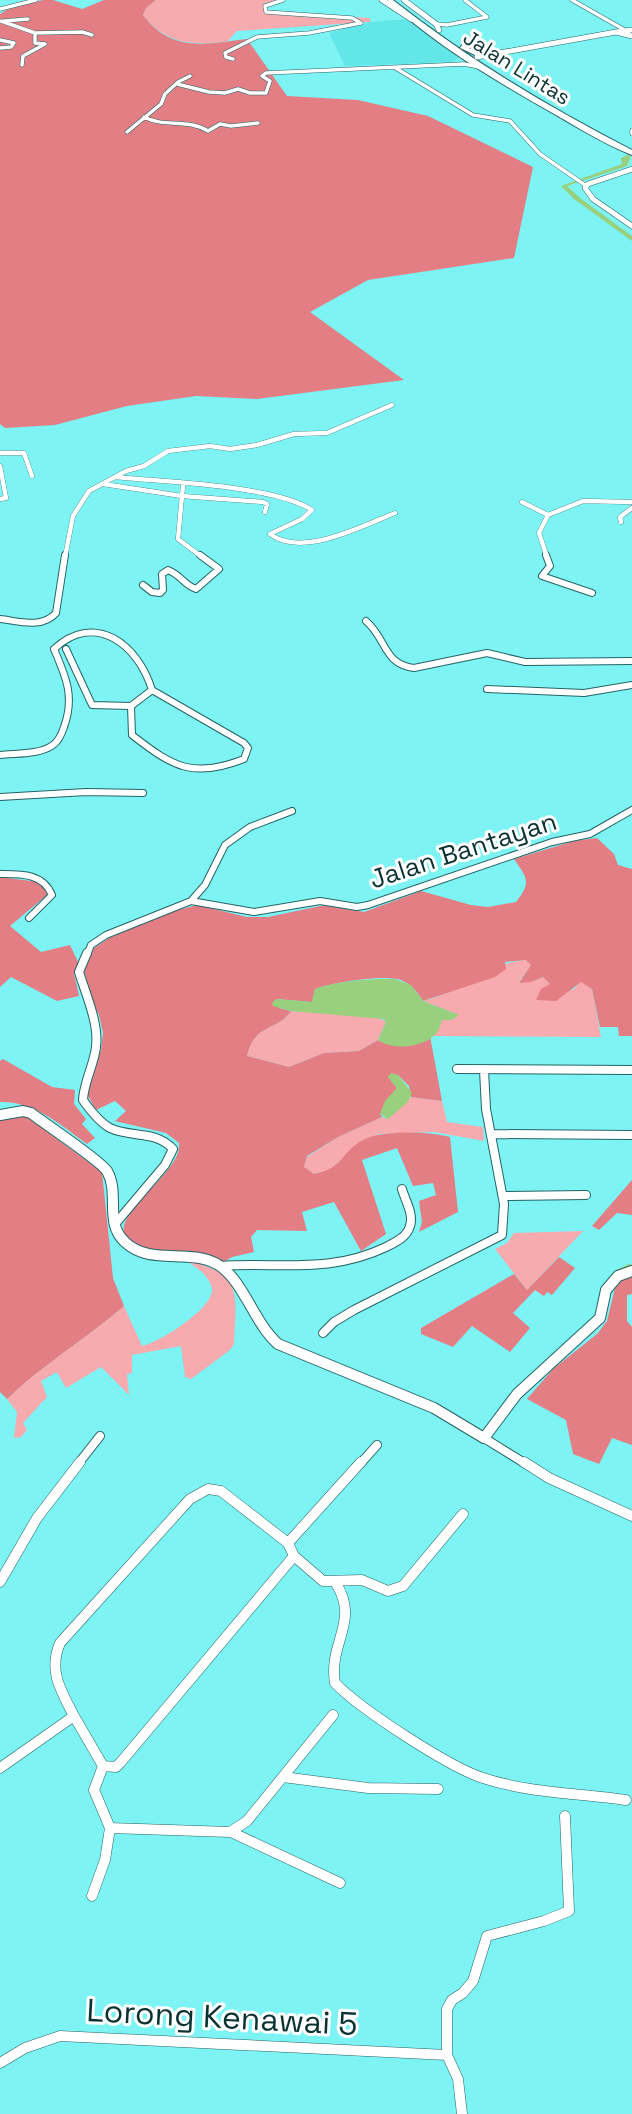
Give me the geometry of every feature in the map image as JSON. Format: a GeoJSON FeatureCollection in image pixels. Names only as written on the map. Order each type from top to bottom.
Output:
{"type":"FeatureCollection","features":[{"type":"Feature","properties":{"kind":"highway","name":"Jalan Lintas"},"geometry":{"type":"LineString","coordinates":[[390,0],[415,21],[459,49],[477,57],[492,71],[632,153]]}},
{"type":"Feature","properties":{"kind":"highway","name":"Jalan Lintas"},"geometry":{"type":"LineString","coordinates":[[397,0],[438,27],[480,68],[492,71],[632,145]]}},
{"type":"Feature","properties":{"kind":"highway"},"geometry":{"type":"LineString","coordinates":[[459,49],[479,54],[497,54]]}},
{"type":"Feature","properties":{"kind":"highway"},"geometry":{"type":"LineString","coordinates":[[492,71],[488,60],[497,54]]}},
{"type":"Feature","properties":{"kind":"street"},"geometry":{"type":"LineString","coordinates":[[0,10],[36,0]]}},
{"type":"Feature","properties":{"kind":"street"},"geometry":{"type":"LineString","coordinates":[[233,59],[226,57],[225,52],[253,38],[302,34],[361,23],[352,18],[285,16],[266,12],[265,6],[283,0]]}},
{"type":"Feature","properties":{"kind":"street"},"geometry":{"type":"LineString","coordinates":[[382,0],[415,21]]}},
{"type":"Feature","properties":{"kind":"street"},"geometry":{"type":"LineString","coordinates":[[404,0],[438,27],[487,17],[465,0]]}},
{"type":"Feature","properties":{"kind":"street"},"geometry":{"type":"LineString","coordinates":[[572,0],[629,37]]}},
{"type":"Feature","properties":{"kind":"street"},"geometry":{"type":"LineString","coordinates":[[0,2],[9,7]]}},
{"type":"Feature","properties":{"kind":"street"},"geometry":{"type":"LineString","coordinates":[[0,21],[28,19]]}},
{"type":"Feature","properties":{"kind":"street"},"geometry":{"type":"LineString","coordinates":[[0,21],[35,33],[82,32],[92,35]]}},
{"type":"Feature","properties":{"kind":"street"},"geometry":{"type":"LineString","coordinates":[[477,57],[631,29]]}},
{"type":"Feature","properties":{"kind":"street"},"geometry":{"type":"LineString","coordinates":[[22,65],[21,59],[24,55],[45,44],[34,42],[37,37],[35,33]]}},
{"type":"Feature","properties":{"kind":"street"},"geometry":{"type":"LineString","coordinates":[[595,37],[629,37]]}},
{"type":"Feature","properties":{"kind":"street"},"geometry":{"type":"LineString","coordinates":[[0,40],[14,43],[11,47],[0,48]]}},
{"type":"Feature","properties":{"kind":"street"},"geometry":{"type":"LineString","coordinates":[[449,64],[460,59],[459,49]]}},
{"type":"Feature","properties":{"kind":"street"},"geometry":{"type":"LineString","coordinates":[[177,84],[209,92],[225,93],[237,89],[266,93],[270,81],[262,75],[266,73],[330,72],[345,68],[449,64],[467,64],[480,68]]}},
{"type":"Feature","properties":{"kind":"street"},"geometry":{"type":"LineString","coordinates":[[394,66],[473,115],[510,121],[540,154],[583,184],[593,199],[632,226]]}},
{"type":"Feature","properties":{"kind":"street"},"geometry":{"type":"LineString","coordinates":[[127,132],[161,104],[165,94],[190,76]]}},
{"type":"Feature","properties":{"kind":"street"},"geometry":{"type":"LineString","coordinates":[[144,117],[156,123],[195,123],[208,131],[220,124],[231,126],[258,123]]}},
{"type":"Feature","properties":{"kind":"street"},"geometry":{"type":"LineString","coordinates":[[583,184],[632,169]]}},
{"type":"Feature","properties":{"kind":"street"},"geometry":{"type":"LineString","coordinates":[[0,619],[43,623],[56,613],[58,590],[74,516],[79,503],[89,491],[144,466],[168,451],[210,446],[243,447],[294,434],[327,433],[392,405]]}},
{"type":"Feature","properties":{"kind":"street"},"geometry":{"type":"LineString","coordinates":[[0,453],[24,453],[32,476]]}},
{"type":"Feature","properties":{"kind":"street"},"geometry":{"type":"LineString","coordinates":[[0,466],[6,498],[0,499]]}},
{"type":"Feature","properties":{"kind":"street"},"geometry":{"type":"LineString","coordinates":[[115,477],[183,486],[264,492],[306,503],[312,510],[307,516],[270,534],[279,543],[289,545],[327,538],[395,513]]}},
{"type":"Feature","properties":{"kind":"street"},"geometry":{"type":"LineString","coordinates":[[102,484],[182,496],[263,502],[267,504],[265,512]]}},
{"type":"Feature","properties":{"kind":"street"},"geometry":{"type":"LineString","coordinates":[[143,585],[152,592],[160,593],[163,590],[162,574],[168,570],[179,574],[187,586],[196,589],[219,569],[178,540],[176,527],[184,502],[183,486]]}},
{"type":"Feature","properties":{"kind":"street"},"geometry":{"type":"LineString","coordinates":[[592,593],[542,576],[550,566],[539,533],[548,515],[583,500],[632,503]]}},
{"type":"Feature","properties":{"kind":"street"},"geometry":{"type":"LineString","coordinates":[[522,502],[548,515]]}},
{"type":"Feature","properties":{"kind":"street"},"geometry":{"type":"LineString","coordinates":[[621,522],[620,517],[632,503]]}},
{"type":"Feature","properties":{"kind":"street"},"geometry":{"type":"LineString","coordinates":[[366,621],[380,633],[394,664],[402,668],[487,653],[525,662],[632,662]]}},
{"type":"Feature","properties":{"kind":"street"},"geometry":{"type":"LineString","coordinates":[[0,755],[43,749],[54,745],[60,738],[71,691],[54,649],[63,637],[74,632],[101,632],[125,646],[142,664],[151,680],[152,690]]}},
{"type":"Feature","properties":{"kind":"street"},"geometry":{"type":"LineString","coordinates":[[66,649],[92,705],[131,706],[152,690]]}},
{"type":"Feature","properties":{"kind":"street"},"geometry":{"type":"LineString","coordinates":[[487,689],[584,693],[632,685]]}},
{"type":"Feature","properties":{"kind":"street"},"geometry":{"type":"LineString","coordinates":[[131,706],[132,735],[181,769],[214,771],[244,759],[248,748],[244,743],[152,690]]}},
{"type":"Feature","properties":{"kind":"street"},"geometry":{"type":"LineString","coordinates":[[0,797],[86,792],[143,793]]}},
{"type":"Feature","properties":{"kind":"street","name":"Jalan Bantayan"},"geometry":{"type":"LineString","coordinates":[[116,1223],[165,1165],[173,1149],[168,1142],[158,1137],[126,1133],[103,1123],[83,1100],[84,1086],[96,1050],[97,1034],[79,972],[91,945],[106,935],[191,901],[254,912],[320,901],[357,907],[368,905],[542,845],[590,834],[632,810]]}},
{"type":"Feature","properties":{"kind":"street"},"geometry":{"type":"LineString","coordinates":[[191,901],[205,885],[225,845],[250,827],[292,811]]}},
{"type":"Feature","properties":{"kind":"street"},"geometry":{"type":"LineString","coordinates":[[0,874],[41,878],[49,885],[52,895],[29,918]]}},
{"type":"Feature","properties":{"kind":"street"},"geometry":{"type":"LineString","coordinates":[[457,1069],[632,1070]]}},
{"type":"Feature","properties":{"kind":"street"},"geometry":{"type":"LineString","coordinates":[[323,1333],[334,1322],[354,1310],[502,1235],[505,1223],[503,1196],[486,1107],[484,1070]]}},
{"type":"Feature","properties":{"kind":"street"},"geometry":{"type":"LineString","coordinates":[[0,1115],[23,1111],[31,1113],[106,1169],[110,1175],[112,1210],[124,1243],[140,1252],[206,1259],[219,1266],[237,1284],[253,1318],[264,1333],[278,1344],[434,1408],[549,1478],[632,1516]]}},
{"type":"Feature","properties":{"kind":"street"},"geometry":{"type":"LineString","coordinates":[[491,1134],[632,1135]]}},
{"type":"Feature","properties":{"kind":"street"},"geometry":{"type":"LineString","coordinates":[[219,1266],[320,1266],[337,1264],[384,1248],[404,1237],[410,1229],[411,1219],[401,1189]]}},
{"type":"Feature","properties":{"kind":"street"},"geometry":{"type":"LineString","coordinates":[[503,1196],[586,1195]]}},
{"type":"Feature","properties":{"kind":"street"},"geometry":{"type":"LineString","coordinates":[[484,1438],[517,1394],[600,1318],[606,1290],[618,1276],[632,1271]]}},
{"type":"Feature","properties":{"kind":"street"},"geometry":{"type":"LineString","coordinates":[[0,1582],[37,1518],[100,1436]]}},
{"type":"Feature","properties":{"kind":"street"},"geometry":{"type":"LineString","coordinates":[[288,1543],[377,1445]]}},
{"type":"Feature","properties":{"kind":"street"},"geometry":{"type":"LineString","coordinates":[[103,1766],[59,1686],[52,1657],[60,1643],[190,1499],[208,1489],[221,1491],[288,1543],[294,1556],[323,1581],[364,1580],[390,1592],[397,1592],[463,1514]]}},
{"type":"Feature","properties":{"kind":"street"},"geometry":{"type":"LineString","coordinates":[[103,1766],[116,1767],[121,1762],[294,1556]]}},
{"type":"Feature","properties":{"kind":"street"},"geometry":{"type":"LineString","coordinates":[[335,1582],[345,1592],[349,1604],[338,1643],[334,1675],[336,1687],[378,1718],[480,1777],[626,1800]]}},
{"type":"Feature","properties":{"kind":"street"},"geometry":{"type":"LineString","coordinates":[[0,1768],[74,1716]]}},
{"type":"Feature","properties":{"kind":"street"},"geometry":{"type":"LineString","coordinates":[[230,1832],[247,1821],[333,1716]]}},
{"type":"Feature","properties":{"kind":"street"},"geometry":{"type":"LineString","coordinates":[[92,1896],[106,1860],[110,1828],[94,1790],[103,1766]]}},
{"type":"Feature","properties":{"kind":"street"},"geometry":{"type":"LineString","coordinates":[[283,1777],[368,1788],[438,1788]]}},
{"type":"Feature","properties":{"kind":"street"},"geometry":{"type":"LineString","coordinates":[[462,2114],[458,2079],[447,2055],[447,2008],[473,1981],[487,1936],[529,1923],[555,1919],[569,1911],[565,1816]]}},
{"type":"Feature","properties":{"kind":"street"},"geometry":{"type":"LineString","coordinates":[[110,1828],[230,1832],[340,1883]]}},
{"type":"Feature","properties":{"kind":"street","name":"Lorong Kenawai 5"},"geometry":{"type":"LineString","coordinates":[[0,2063],[60,2036],[447,2055]]}},
{"type":"Feature","properties":{"kind":"shaded area"},"geometry":{"type":"Polygon","coordinates":[[[53,0],[82,9],[104,0],[156,0],[146,8],[143,15],[154,27],[177,41],[190,43],[247,39],[287,96],[358,100],[428,116],[533,167],[514,258],[368,280],[310,312],[404,380],[257,399],[196,396],[127,406],[55,425],[5,428],[0,424],[0,14],[8,9],[53,0]]]}},
{"type":"Feature","properties":{"kind":"shaded area"},"geometry":{"type":"Polygon","coordinates":[[[156,0],[278,0],[267,4],[268,12],[370,18],[370,22],[237,31],[228,41],[192,43],[161,32],[143,15],[146,8],[156,0]]]}},
{"type":"Feature","properties":{"kind":"shaded area"},"geometry":{"type":"Polygon","coordinates":[[[409,19],[457,54],[458,58],[453,62],[345,66],[329,33],[370,22],[409,19]]]}},
{"type":"Feature","properties":{"kind":"shaded area"},"geometry":{"type":"Polygon","coordinates":[[[632,153],[627,166],[567,186],[632,236],[632,241],[574,199],[561,186],[622,164],[621,158],[632,153]]]}},
{"type":"Feature","properties":{"kind":"shaded area"},"geometry":{"type":"Polygon","coordinates":[[[597,838],[614,854],[618,865],[632,869],[632,1036],[619,1036],[618,1027],[600,1027],[592,989],[581,982],[556,1001],[536,1000],[541,989],[550,984],[543,977],[519,983],[531,965],[526,960],[505,962],[506,969],[495,977],[423,1001],[406,983],[385,978],[333,984],[315,989],[312,1002],[276,999],[279,1008],[291,1011],[280,1022],[261,1033],[250,1045],[247,1056],[289,1067],[324,1053],[359,1051],[378,1040],[404,1046],[430,1036],[442,1101],[411,1097],[409,1086],[398,1075],[388,1077],[397,1088],[380,1114],[382,1117],[338,1137],[307,1156],[304,1167],[314,1174],[332,1168],[363,1140],[381,1134],[418,1133],[450,1137],[458,1212],[419,1232],[422,1222],[419,1201],[436,1195],[433,1183],[413,1186],[397,1148],[362,1160],[386,1234],[361,1251],[334,1202],[302,1212],[307,1231],[257,1230],[251,1237],[254,1252],[232,1257],[224,1262],[204,1254],[147,1249],[128,1241],[124,1233],[125,1223],[131,1212],[171,1165],[178,1154],[179,1143],[166,1133],[115,1121],[126,1111],[115,1101],[96,1110],[88,1096],[88,1086],[101,1050],[103,1033],[84,970],[94,948],[109,938],[171,912],[197,905],[247,917],[268,917],[325,905],[364,912],[421,891],[488,907],[516,902],[524,890],[526,880],[514,859],[574,841],[597,838]]]}},
{"type":"Feature","properties":{"kind":"shaded area"},"geometry":{"type":"Polygon","coordinates":[[[0,877],[39,882],[47,887],[47,895],[10,926],[41,952],[70,945],[79,964],[74,973],[79,996],[57,1001],[11,977],[0,987],[0,877]]]}},
{"type":"Feature","properties":{"kind":"shaded area"},"geometry":{"type":"Polygon","coordinates":[[[526,960],[532,964],[519,982],[531,982],[543,977],[551,985],[573,990],[581,981],[592,989],[601,1037],[430,1036],[437,1032],[442,1020],[452,1020],[454,1013],[423,1001],[449,992],[486,972],[512,962],[526,960]]]}},
{"type":"Feature","properties":{"kind":"shaded area"},"geometry":{"type":"Polygon","coordinates":[[[395,979],[411,985],[423,1001],[459,1015],[452,1020],[442,1020],[438,1031],[426,1041],[410,1046],[392,1046],[378,1040],[386,1022],[383,1019],[291,1011],[273,1006],[272,1003],[276,999],[312,1002],[315,989],[334,984],[395,979]]]}},
{"type":"Feature","properties":{"kind":"shaded area"},"geometry":{"type":"Polygon","coordinates":[[[291,1011],[377,1017],[386,1022],[378,1040],[359,1051],[324,1053],[289,1067],[247,1056],[255,1038],[280,1022],[291,1011]]]}},
{"type":"Feature","properties":{"kind":"shaded area"},"geometry":{"type":"Polygon","coordinates":[[[3,1059],[52,1087],[75,1090],[74,1104],[86,1119],[82,1124],[95,1138],[87,1144],[36,1110],[24,1105],[0,1102],[0,1061],[3,1059]]]}},
{"type":"Feature","properties":{"kind":"shaded area"},"geometry":{"type":"Polygon","coordinates":[[[391,1073],[398,1075],[412,1093],[408,1102],[388,1119],[380,1114],[385,1101],[397,1088],[388,1077],[391,1073]]]}},
{"type":"Feature","properties":{"kind":"shaded area"},"geometry":{"type":"Polygon","coordinates":[[[411,1097],[442,1101],[447,1122],[483,1127],[484,1141],[434,1132],[379,1134],[341,1160],[332,1170],[314,1174],[304,1167],[307,1157],[338,1137],[382,1117],[388,1119],[411,1097]]]}},
{"type":"Feature","properties":{"kind":"shaded area"},"geometry":{"type":"Polygon","coordinates":[[[0,1109],[27,1117],[102,1172],[113,1278],[124,1306],[35,1374],[7,1399],[0,1392],[0,1109]]]}},
{"type":"Feature","properties":{"kind":"shaded area"},"geometry":{"type":"Polygon","coordinates":[[[632,1180],[632,1215],[617,1213],[599,1230],[592,1226],[632,1180]]]}},
{"type":"Feature","properties":{"kind":"shaded area"},"geometry":{"type":"Polygon","coordinates":[[[583,1231],[527,1290],[495,1249],[507,1243],[514,1233],[583,1231]]]}},
{"type":"Feature","properties":{"kind":"shaded area"},"geometry":{"type":"Polygon","coordinates":[[[559,1257],[575,1268],[552,1295],[547,1292],[544,1296],[535,1290],[513,1313],[530,1328],[510,1352],[472,1326],[453,1347],[421,1334],[421,1328],[514,1274],[527,1290],[559,1257]]]}},
{"type":"Feature","properties":{"kind":"shaded area"},"geometry":{"type":"Polygon","coordinates":[[[187,1261],[219,1272],[233,1289],[236,1312],[234,1344],[230,1350],[191,1379],[185,1377],[181,1346],[132,1355],[132,1373],[127,1374],[129,1395],[101,1367],[66,1388],[57,1372],[41,1381],[47,1397],[23,1423],[27,1430],[21,1437],[14,1438],[17,1412],[7,1399],[35,1374],[124,1306],[142,1346],[172,1332],[204,1306],[210,1297],[211,1284],[187,1261]]]}},
{"type":"Feature","properties":{"kind":"shaded area"},"geometry":{"type":"Polygon","coordinates":[[[632,1274],[632,1294],[627,1295],[627,1321],[632,1327],[632,1445],[612,1438],[599,1464],[573,1454],[566,1420],[527,1399],[553,1369],[597,1334],[607,1321],[616,1284],[632,1274]]]}},
{"type":"Feature","properties":{"kind":"waterway"},"geometry":{"type":"LineString","coordinates":[[617,1271],[630,1265]]}}]}
